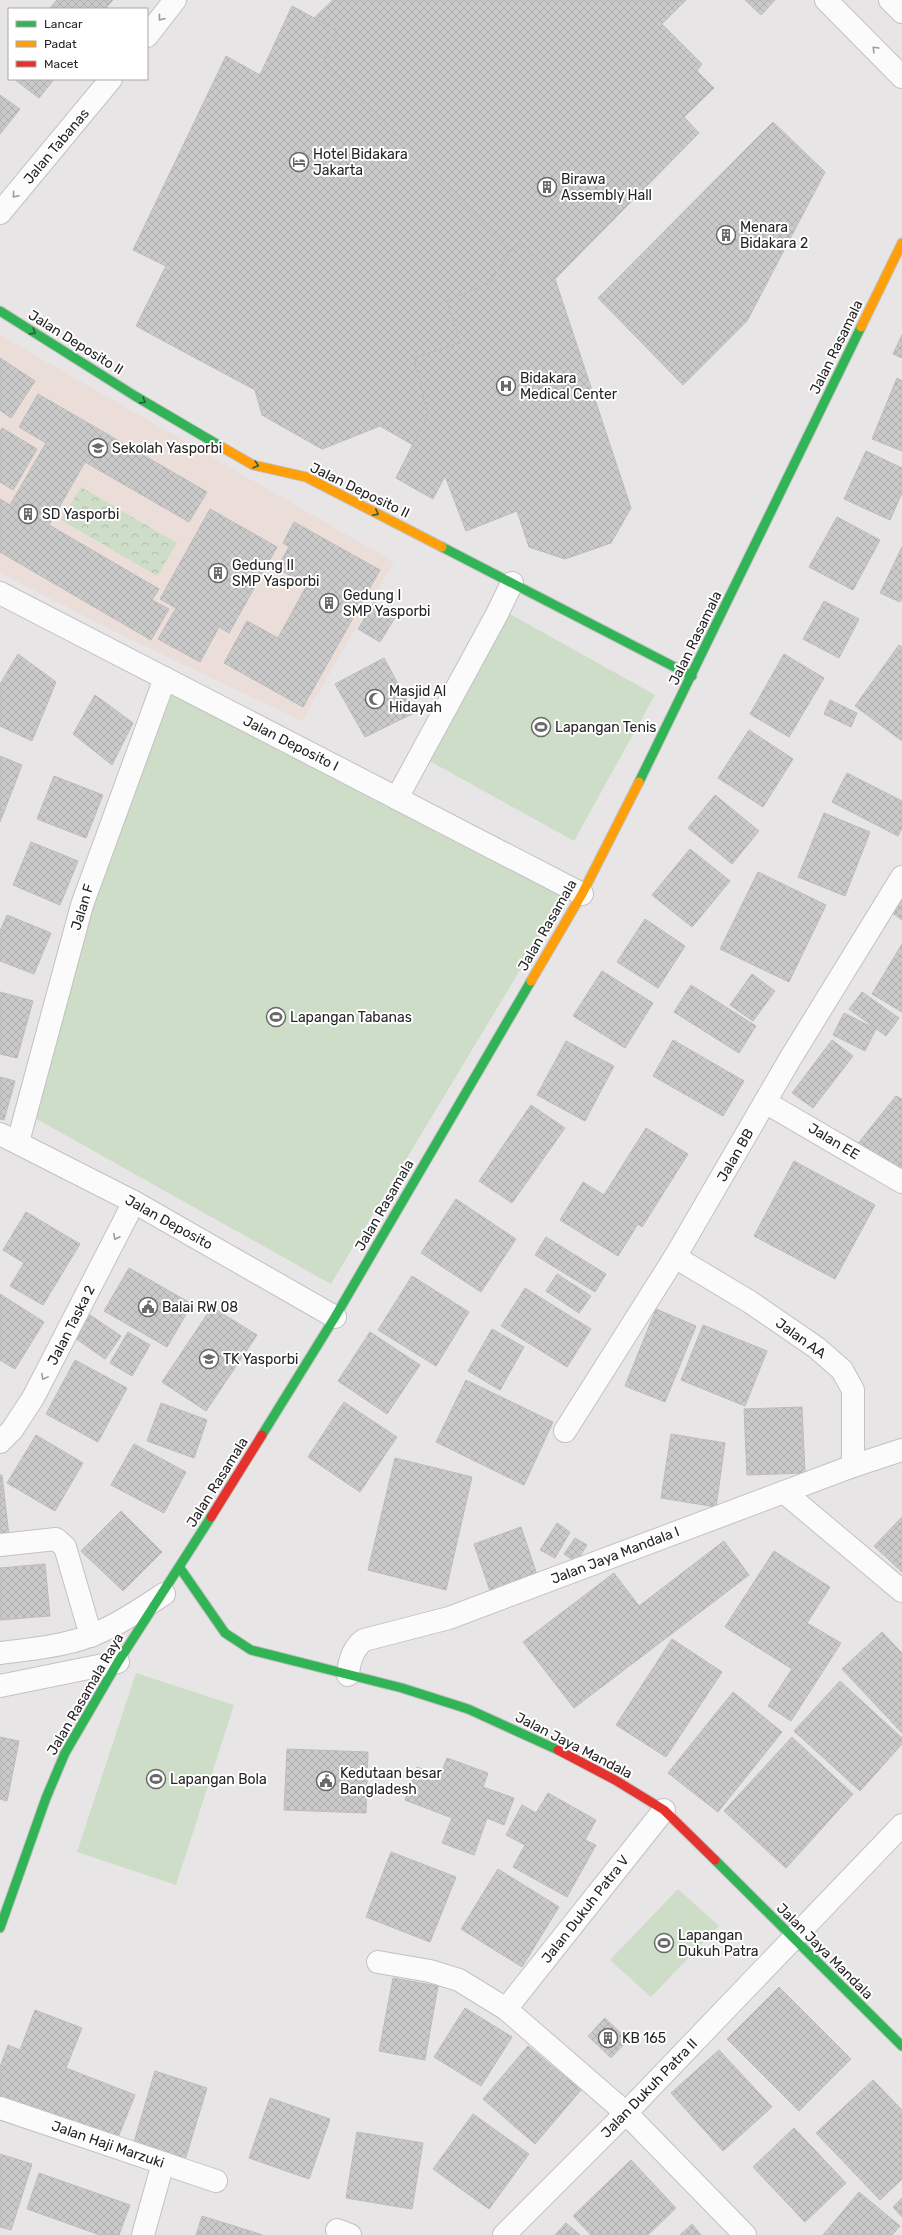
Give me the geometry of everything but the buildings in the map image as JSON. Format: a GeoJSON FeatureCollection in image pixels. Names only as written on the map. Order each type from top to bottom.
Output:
{"type":"FeatureCollection","features":[{"type":"Feature","properties":{"kind":"street"},"geometry":{"type":"LineString","coordinates":[[148,35],[175,0]]}},
{"type":"Feature","properties":{"kind":"street"},"geometry":{"type":"LineString","coordinates":[[826,0],[902,77]]}},
{"type":"Feature","properties":{"kind":"street"},"geometry":{"type":"LineString","coordinates":[[890,0],[902,12]]}},
{"type":"Feature","properties":{"kind":"street","name":"Jalan Tabanas"},"geometry":{"type":"LineString","coordinates":[[0,213],[110,80]]}},
{"type":"Feature","properties":{"kind":"street","name":"Jalan Rasamala"},"geometry":{"type":"LineString","coordinates":[[164,1593],[335,1316],[582,894],[692,676],[902,243]]}},
{"type":"Feature","properties":{"kind":"street","name":"Jalan Deposito II"},"geometry":{"type":"LineString","coordinates":[[0,311],[135,396],[253,465],[306,477],[692,676]]}},
{"type":"Feature","properties":{"kind":"street"},"geometry":{"type":"LineString","coordinates":[[397,798],[512,583]]}},
{"type":"Feature","properties":{"kind":"street","name":"Jalan Deposito I"},"geometry":{"type":"LineString","coordinates":[[2,601],[165,678],[582,894]]}},
{"type":"Feature","properties":{"kind":"street","name":"Jalan F"},"geometry":{"type":"LineString","coordinates":[[9,1138],[82,905],[165,678]]}},
{"type":"Feature","properties":{"kind":"street","name":"Jalan BB"},"geometry":{"type":"LineString","coordinates":[[565,1431],[675,1257],[765,1102],[902,877]]}},
{"type":"Feature","properties":{"kind":"street","name":"Jalan EE"},"geometry":{"type":"LineString","coordinates":[[765,1102],[902,1182]]}},
{"type":"Feature","properties":{"kind":"street","name":"Jalan Deposito"},"geometry":{"type":"LineString","coordinates":[[9,1138],[134,1202],[335,1316]]}},
{"type":"Feature","properties":{"kind":"street","name":"Jalan Taska 2"},"geometry":{"type":"LineString","coordinates":[[0,1442],[12,1430],[33,1398],[134,1202]]}},
{"type":"Feature","properties":{"kind":"street","name":"Jalan AA"},"geometry":{"type":"LineString","coordinates":[[675,1257],[750,1302],[817,1348],[842,1370],[853,1390],[853,1466]]}},
{"type":"Feature","properties":{"kind":"street","name":"Jalan Jaya Mandala I"},"geometry":{"type":"LineString","coordinates":[[348,1675],[350,1659],[364,1640],[449,1618],[853,1466],[902,1450]]}},
{"type":"Feature","properties":{"kind":"street"},"geometry":{"type":"LineString","coordinates":[[784,1492],[902,1591]]}},
{"type":"Feature","properties":{"kind":"street"},"geometry":{"type":"LineString","coordinates":[[0,1545],[56,1539],[65,1547],[91,1636]]}},
{"type":"Feature","properties":{"kind":"street","name":"Jalan Jaya Mandala"},"geometry":{"type":"LineString","coordinates":[[180,1568],[225,1633],[251,1650],[402,1688],[468,1709],[534,1738],[615,1780],[664,1810],[902,2046]]}},
{"type":"Feature","properties":{"kind":"street"},"geometry":{"type":"LineString","coordinates":[[0,1653],[70,1642],[91,1636],[124,1619],[164,1593]]}},
{"type":"Feature","properties":{"kind":"street","name":"Jalan Rasamala Raya"},"geometry":{"type":"LineString","coordinates":[[0,1928],[46,1798],[65,1753],[118,1662],[164,1593]]}},
{"type":"Feature","properties":{"kind":"street"},"geometry":{"type":"LineString","coordinates":[[0,1686],[118,1662]]}},
{"type":"Feature","properties":{"kind":"street","name":"Jalan Dukuh Patra V"},"geometry":{"type":"LineString","coordinates":[[506,2009],[664,1810]]}},
{"type":"Feature","properties":{"kind":"street","name":"Jalan Dukuh Patra II"},"geometry":{"type":"LineString","coordinates":[[504,2235],[626,2113],[902,1825]]}},
{"type":"Feature","properties":{"kind":"street"},"geometry":{"type":"LineString","coordinates":[[378,1962],[430,1971],[459,1980],[506,2009],[626,2113],[744,2235]]}},
{"type":"Feature","properties":{"kind":"street","name":"Jalan Haji Marzuki"},"geometry":{"type":"LineString","coordinates":[[0,2108],[216,2181]]}},
{"type":"Feature","properties":{"kind":"street"},"geometry":{"type":"LineString","coordinates":[[143,2235],[163,2163]]}},
{"type":"Feature","properties":{"kind":"shaded area","name":"Sekolah Yasporbi"},"geometry":{"type":"Polygon","coordinates":[[[0,335],[394,562],[302,721],[132,640],[0,573],[0,335]]]}},
{"type":"Feature","properties":{"kind":"green space"},"geometry":{"type":"Polygon","coordinates":[[[81,487],[177,543],[157,576],[61,520],[81,487]]]}},
{"type":"Feature","properties":{"kind":"green space","name":"Lapangan Tenis"},"geometry":{"type":"Polygon","coordinates":[[[508,613],[655,695],[574,841],[426,759],[508,613]]]}},
{"type":"Feature","properties":{"kind":"green space","name":"Lapangan Tabanas"},"geometry":{"type":"Polygon","coordinates":[[[178,679],[573,882],[331,1284],[33,1117],[86,917],[178,679]]]}},
{"type":"Feature","properties":{"kind":"green space","name":"Lapangan Bola"},"geometry":{"type":"Polygon","coordinates":[[[136,1673],[234,1705],[176,1885],[77,1852],[136,1673]]]}},
{"type":"Feature","properties":{"kind":"green space","name":"Lapangan Dukuh Patra"},"geometry":{"type":"Polygon","coordinates":[[[678,1889],[719,1926],[651,1997],[610,1960],[678,1889]]]}},
{"type":"Feature","properties":{"kind":"traffic: fast"},"geometry":{"type":"LineString","coordinates":[[0,311],[135,396],[220,446]]}},
{"type":"Feature","properties":{"kind":"traffic: fast"},"geometry":{"type":"LineString","coordinates":[[639,782],[861,327]]}},
{"type":"Feature","properties":{"kind":"traffic: fast"},"geometry":{"type":"LineString","coordinates":[[442,547],[692,676]]}},
{"type":"Feature","properties":{"kind":"traffic: fast"},"geometry":{"type":"LineString","coordinates":[[262,1435],[335,1317],[531,981]]}},
{"type":"Feature","properties":{"kind":"traffic: fast"},"geometry":{"type":"LineString","coordinates":[[0,1928],[46,1798],[65,1753],[118,1662],[211,1517]]}},
{"type":"Feature","properties":{"kind":"traffic: fast"},"geometry":{"type":"LineString","coordinates":[[180,1568],[225,1633],[251,1650],[402,1688],[468,1709],[558,1750]]}},
{"type":"Feature","properties":{"kind":"traffic: fast"},"geometry":{"type":"LineString","coordinates":[[715,1860],[902,2046]]}},
{"type":"Feature","properties":{"kind":"traffic: slow"},"geometry":{"type":"LineString","coordinates":[[861,327],[902,243]]}},
{"type":"Feature","properties":{"kind":"traffic: slow"},"geometry":{"type":"LineString","coordinates":[[220,446],[253,465],[306,477],[442,547]]}},
{"type":"Feature","properties":{"kind":"traffic: slow"},"geometry":{"type":"LineString","coordinates":[[531,981],[582,894],[639,782]]}},
{"type":"Feature","properties":{"kind":"traffic: jam"},"geometry":{"type":"LineString","coordinates":[[211,1517],[262,1435]]}},
{"type":"Feature","properties":{"kind":"traffic: jam"},"geometry":{"type":"LineString","coordinates":[[558,1750],[615,1780],[664,1810],[715,1860]]}},
{"type":"Feature","properties":{"kind":"place","name":"Hotel Bidakara Jakarta"},"geometry":{"type":"Point","coordinates":[299,162]}},
{"type":"Feature","properties":{"kind":"place","name":"Birawa Assembly Hall"},"geometry":{"type":"Point","coordinates":[547,187]}},
{"type":"Feature","properties":{"kind":"place","name":"Menara Bidakara 2"},"geometry":{"type":"Point","coordinates":[726,235]}},
{"type":"Feature","properties":{"kind":"place","name":"Bidakara Medical Center"},"geometry":{"type":"Point","coordinates":[506,386]}},
{"type":"Feature","properties":{"kind":"place","name":"Sekolah Yasporbi"},"geometry":{"type":"Point","coordinates":[98,448]}},
{"type":"Feature","properties":{"kind":"place","name":"SD Yasporbi"},"geometry":{"type":"Point","coordinates":[28,514]}},
{"type":"Feature","properties":{"kind":"place","name":"Gedung II SMP Yasporbi"},"geometry":{"type":"Point","coordinates":[218,573]}},
{"type":"Feature","properties":{"kind":"place","name":"Gedung I SMP Yasporbi"},"geometry":{"type":"Point","coordinates":[329,603]}},
{"type":"Feature","properties":{"kind":"place","name":"Masjid Al Hidayah"},"geometry":{"type":"Point","coordinates":[375,699]}},
{"type":"Feature","properties":{"kind":"place","name":"Lapangan Tenis"},"geometry":{"type":"Point","coordinates":[541,727]}},
{"type":"Feature","properties":{"kind":"place","name":"Lapangan Tabanas"},"geometry":{"type":"Point","coordinates":[276,1017]}},
{"type":"Feature","properties":{"kind":"place","name":"Balai RW 08"},"geometry":{"type":"Point","coordinates":[148,1307]}},
{"type":"Feature","properties":{"kind":"place","name":"TK Yasporbi"},"geometry":{"type":"Point","coordinates":[209,1359]}},
{"type":"Feature","properties":{"kind":"place","name":"Lapangan Bola"},"geometry":{"type":"Point","coordinates":[156,1779]}},
{"type":"Feature","properties":{"kind":"place","name":"Kedutaan besar Bangladesh"},"geometry":{"type":"Point","coordinates":[326,1781]}},
{"type":"Feature","properties":{"kind":"place","name":"Lapangan Dukuh Patra"},"geometry":{"type":"Point","coordinates":[664,1943]}},
{"type":"Feature","properties":{"kind":"place","name":"KB 165"},"geometry":{"type":"Point","coordinates":[608,2038]}}]}
